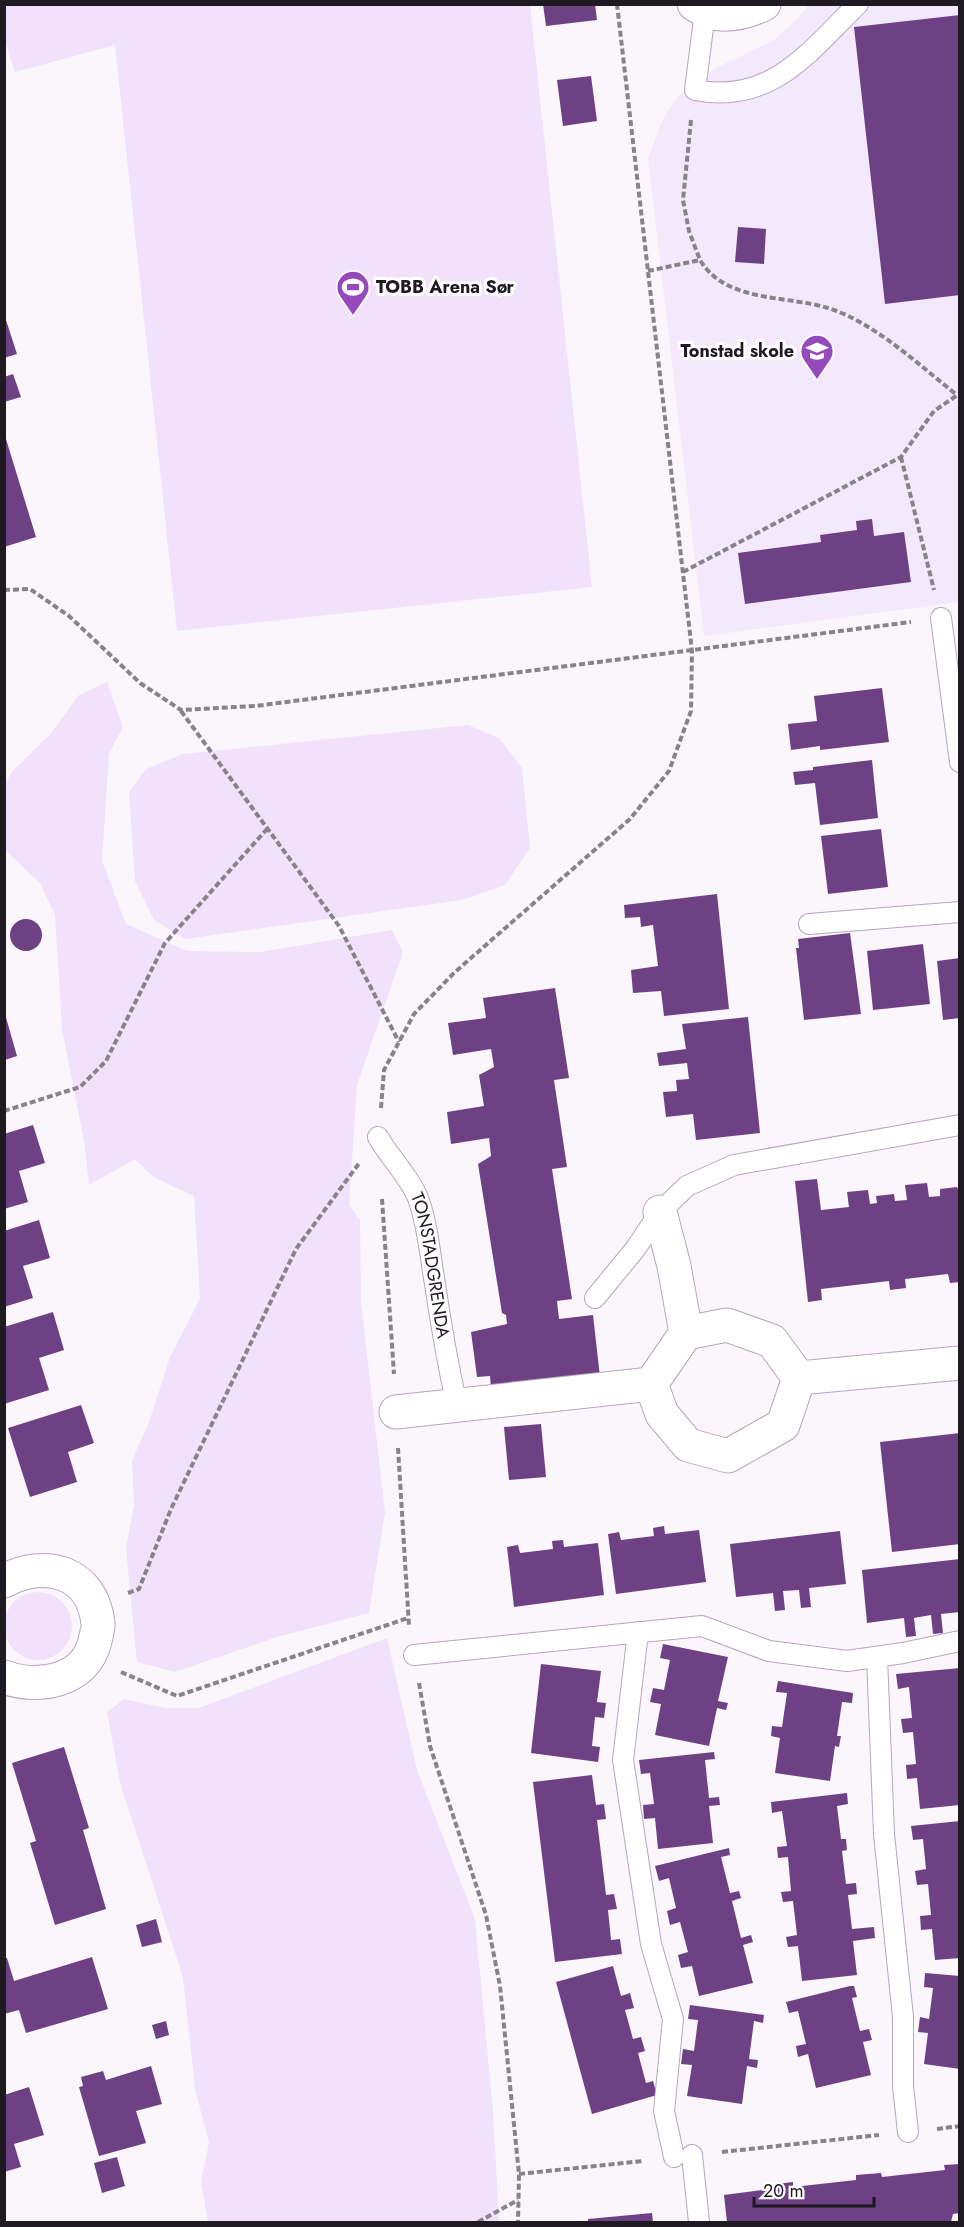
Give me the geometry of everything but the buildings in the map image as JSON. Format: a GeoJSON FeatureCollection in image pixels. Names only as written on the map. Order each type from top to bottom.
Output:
{"type":"FeatureCollection","features":[{"type":"Feature","properties":{"kind":"street"},"geometry":{"type":"LineString","coordinates":[[700,8],[736,14],[764,4]]}},
{"type":"Feature","properties":{"kind":"street"},"geometry":{"type":"LineString","coordinates":[[660,1212],[674,1266],[686,1333]]}},
{"type":"Feature","properties":{"kind":"street"},"geometry":{"type":"LineString","coordinates":[[396,1412],[651,1384],[686,1333],[727,1324],[772,1341],[799,1378]]}},
{"type":"Feature","properties":{"kind":"street"},"geometry":{"type":"LineString","coordinates":[[799,1378],[960,1363]]}},
{"type":"Feature","properties":{"kind":"street"},"geometry":{"type":"LineString","coordinates":[[651,1384],[662,1414],[688,1445],[728,1455],[783,1425],[799,1378]]}},
{"type":"Feature","properties":{"kind":"street"},"geometry":{"type":"LineString","coordinates":[[4,1581],[20,1573],[50,1569],[73,1576],[90,1597],[99,1624],[92,1652],[74,1672],[47,1683],[21,1683],[4,1677]]}},
{"type":"Feature","properties":{"kind":"lane"},"geometry":{"type":"LineString","coordinates":[[700,8],[695,90],[735,94],[774,80],[792,67],[858,4]]}},
{"type":"Feature","properties":{"kind":"lane"},"geometry":{"type":"LineString","coordinates":[[941,618],[960,762]]}},
{"type":"Feature","properties":{"kind":"lane"},"geometry":{"type":"LineString","coordinates":[[808,924],[960,912]]}},
{"type":"Feature","properties":{"kind":"lane"},"geometry":{"type":"LineString","coordinates":[[595,1298],[636,1248],[660,1212],[687,1186],[734,1165],[960,1125]]}},
{"type":"Feature","properties":{"kind":"lane","name":"TONSTADGRENDA"},"geometry":{"type":"LineString","coordinates":[[378,1137],[391,1159],[407,1178],[418,1200],[429,1247],[446,1358],[458,1406]]}},
{"type":"Feature","properties":{"kind":"lane"},"geometry":{"type":"LineString","coordinates":[[414,1655],[702,1626],[769,1651],[847,1661],[960,1641]]}},
{"type":"Feature","properties":{"kind":"lane"},"geometry":{"type":"LineString","coordinates":[[638,1632],[623,1760],[651,1944],[673,2019],[664,2111],[683,2156],[699,2223]]}},
{"type":"Feature","properties":{"kind":"lane"},"geometry":{"type":"LineString","coordinates":[[877,1657],[884,1834],[903,2017],[903,2086],[908,2132]]}},
{"type":"Feature","properties":{"kind":"path"},"geometry":{"type":"LineString","coordinates":[[121,1596],[139,1589],[171,1509],[296,1249],[378,1137],[384,1070],[414,1014],[455,972],[630,819],[669,771],[691,711],[692,651],[617,4]]}},
{"type":"Feature","properties":{"kind":"path"},"geometry":{"type":"LineString","coordinates":[[683,572],[901,457],[934,411],[958,394],[881,335],[829,308],[766,298],[724,283],[708,273],[700,260],[689,231],[683,200],[695,90]]}},
{"type":"Feature","properties":{"kind":"path"},"geometry":{"type":"LineString","coordinates":[[648,271],[700,260]]}},
{"type":"Feature","properties":{"kind":"path"},"geometry":{"type":"LineString","coordinates":[[181,710],[255,706],[941,618],[901,457]]}},
{"type":"Feature","properties":{"kind":"path"},"geometry":{"type":"LineString","coordinates":[[4,591],[30,589],[69,616],[140,683],[181,710],[339,926],[399,1043]]}},
{"type":"Feature","properties":{"kind":"path"},"geometry":{"type":"LineString","coordinates":[[4,1111],[80,1087],[106,1061],[165,943],[267,829]]}},
{"type":"Feature","properties":{"kind":"path"},"geometry":{"type":"LineString","coordinates":[[382,1197],[408,1618],[430,1746],[486,1915],[500,1986],[519,2175],[519,2223]]}},
{"type":"Feature","properties":{"kind":"path"},"geometry":{"type":"LineString","coordinates":[[121,1661],[120,1671],[177,1696],[408,1618]]}},
{"type":"Feature","properties":{"kind":"path"},"geometry":{"type":"LineString","coordinates":[[519,2175],[960,2126]]}},
{"type":"Feature","properties":{"kind":"path"},"geometry":{"type":"LineString","coordinates":[[478,2223],[519,2200]]}},
{"type":"Feature","properties":{"kind":"shaded area","name":"TOBB Arena Sør"},"geometry":{"type":"Polygon","coordinates":[[[4,5],[530,5],[592,587],[177,631],[115,45],[15,72],[5,41],[4,5]]]}},
{"type":"Feature","properties":{"kind":"shaded area","name":"Tonstad skole"},"geometry":{"type":"Polygon","coordinates":[[[808,5],[959,5],[959,602],[704,636],[648,158],[663,119],[678,96],[714,69],[774,40],[801,15],[808,5]]]}},
{"type":"Feature","properties":{"kind":"shaded area"},"geometry":{"type":"Polygon","coordinates":[[[107,682],[123,727],[109,754],[102,861],[126,924],[187,951],[261,952],[392,930],[403,952],[357,1085],[349,1205],[360,1220],[361,1301],[385,1513],[369,1613],[277,1637],[175,1672],[137,1662],[126,1548],[134,1505],[132,1461],[149,1422],[170,1357],[200,1299],[194,1196],[153,1177],[135,1159],[89,1185],[84,1141],[62,1029],[55,915],[40,883],[5,850],[5,785],[11,773],[52,732],[79,695],[107,682]]]}},
{"type":"Feature","properties":{"kind":"shaded area"},"geometry":{"type":"Polygon","coordinates":[[[468,725],[499,738],[522,768],[530,848],[505,885],[462,900],[185,939],[154,920],[135,881],[129,792],[146,769],[183,754],[468,725]]]}},
{"type":"Feature","properties":{"kind":"shaded area"},"geometry":{"type":"Polygon","coordinates":[[[38,1592],[51,1595],[62,1602],[69,1613],[72,1626],[69,1639],[62,1650],[51,1657],[38,1660],[25,1657],[14,1650],[7,1639],[4,1626],[7,1613],[14,1602],[25,1595],[38,1592]]]}},
{"type":"Feature","properties":{"kind":"shaded area"},"geometry":{"type":"Polygon","coordinates":[[[387,1638],[417,1770],[475,1919],[493,2112],[499,2222],[208,2222],[201,2181],[209,2143],[195,2089],[183,1977],[120,1783],[107,1712],[124,1699],[165,1708],[199,1708],[387,1638]]]}},
{"type":"Feature","properties":{"kind":"place","name":"TOBB Arena Sør"},"geometry":{"type":"Point","coordinates":[353,316]}},
{"type":"Feature","properties":{"kind":"place","name":"Tonstad skole"},"geometry":{"type":"Point","coordinates":[817,380]}}]}
